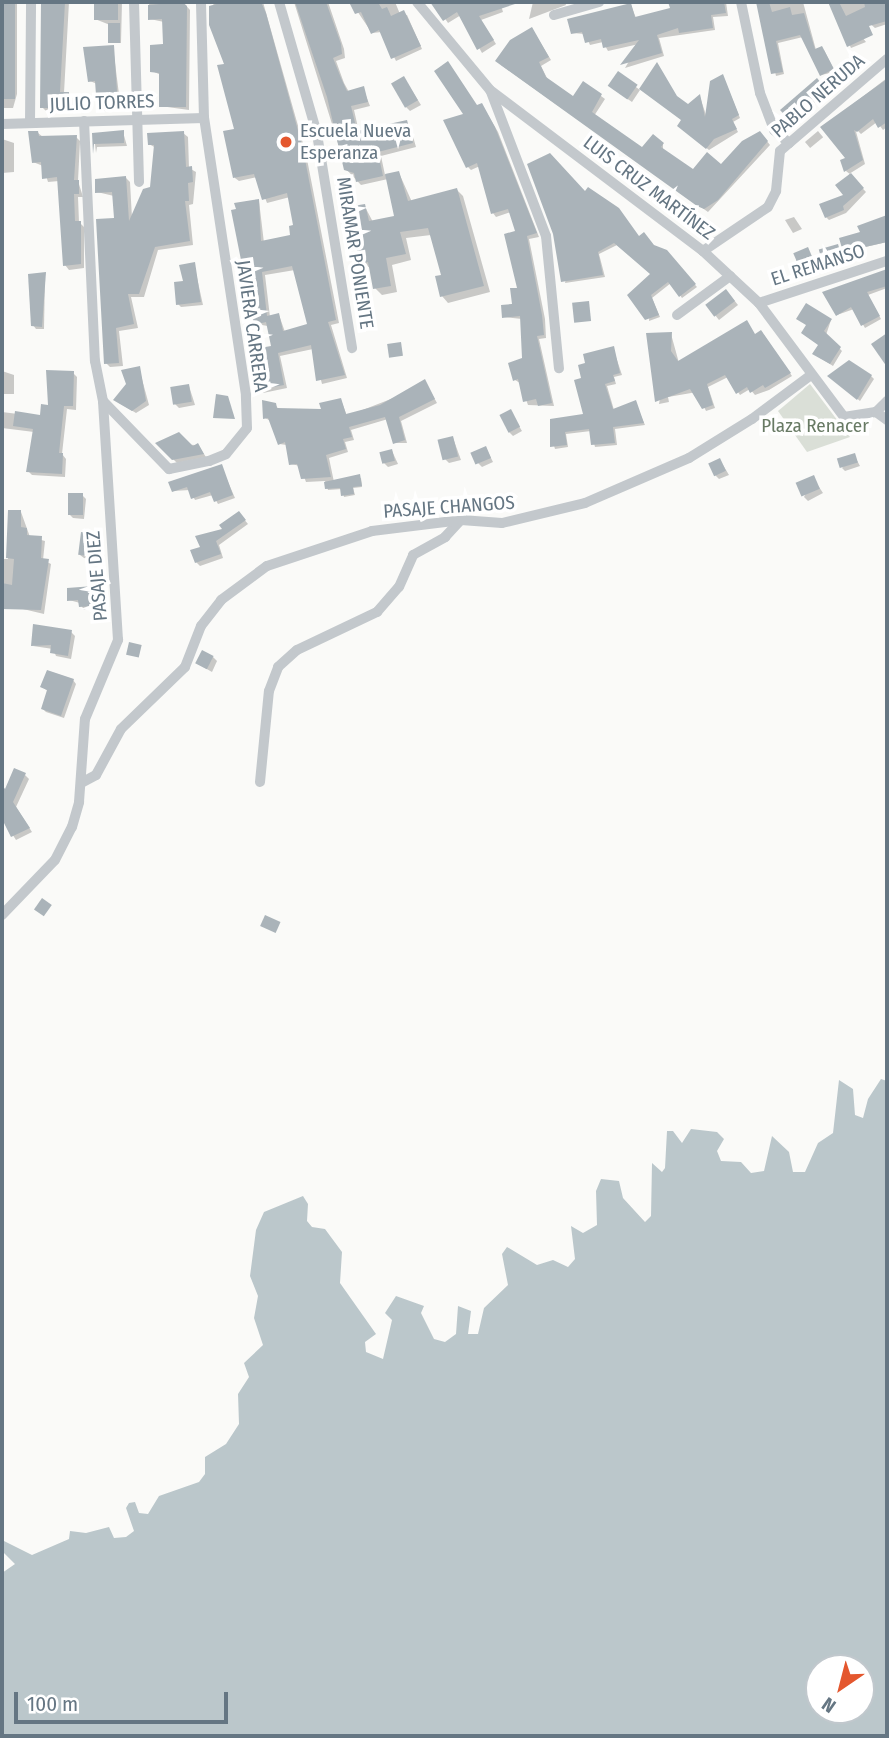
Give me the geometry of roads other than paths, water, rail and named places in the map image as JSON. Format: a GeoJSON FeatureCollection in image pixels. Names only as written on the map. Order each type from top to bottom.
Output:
{"type":"FeatureCollection","features":[{"type":"Feature","properties":{"kind":"street"},"geometry":{"type":"LineString","coordinates":[[30,123],[31,2]]}},
{"type":"Feature","properties":{"kind":"street"},"geometry":{"type":"LineString","coordinates":[[134,2],[135,119],[139,182]]}},
{"type":"Feature","properties":{"kind":"street","name":"JAVIERA CARRERA"},"geometry":{"type":"LineString","coordinates":[[103,401],[169,469],[226,454],[247,428],[246,395],[204,118],[201,2]]}},
{"type":"Feature","properties":{"kind":"street","name":"MIRAMAR PONIENTE"},"geometry":{"type":"LineString","coordinates":[[279,2],[317,134],[352,348]]}},
{"type":"Feature","properties":{"kind":"street","name":"LUIS CRUZ MARTÍNEZ"},"geometry":{"type":"LineString","coordinates":[[417,2],[490,89],[703,251],[759,303],[844,417],[876,412]]}},
{"type":"Feature","properties":{"kind":"street"},"geometry":{"type":"LineString","coordinates":[[554,15],[598,2]]}},
{"type":"Feature","properties":{"kind":"street"},"geometry":{"type":"LineString","coordinates":[[740,2],[760,93],[774,130],[789,143]]}},
{"type":"Feature","properties":{"kind":"street","name":"PABLO NERUDA"},"geometry":{"type":"LineString","coordinates":[[703,251],[768,207],[778,182],[778,157],[789,143],[887,59]]}},
{"type":"Feature","properties":{"kind":"street"},"geometry":{"type":"LineString","coordinates":[[490,89],[546,236],[559,369]]}},
{"type":"Feature","properties":{"kind":"street","name":"JULIO TORRES"},"geometry":{"type":"LineString","coordinates":[[2,124],[204,118]]}},
{"type":"Feature","properties":{"kind":"street"},"geometry":{"type":"LineString","coordinates":[[83,121],[95,361],[103,401]]}},
{"type":"Feature","properties":{"kind":"street","name":"EL REMANSO"},"geometry":{"type":"LineString","coordinates":[[759,303],[887,261]]}},
{"type":"Feature","properties":{"kind":"street"},"geometry":{"type":"LineString","coordinates":[[677,315],[730,276]]}},
{"type":"Feature","properties":{"kind":"street","name":"PASAJE CHANGOS"},"geometry":{"type":"LineString","coordinates":[[81,783],[99,769],[121,729],[185,667],[201,626],[243,580],[267,566],[372,531],[461,520],[502,523],[549,515],[620,490],[721,439],[811,375]]}},
{"type":"Feature","properties":{"kind":"street","name":"PASAJE DIEZ"},"geometry":{"type":"LineString","coordinates":[[2,915],[60,852],[76,815],[81,783],[80,749],[85,719],[111,664],[119,628],[103,401]]}},
{"type":"Feature","properties":{"kind":"street"},"geometry":{"type":"LineString","coordinates":[[887,401],[876,412],[887,420]]}},
{"type":"Feature","properties":{"kind":"street"},"geometry":{"type":"LineString","coordinates":[[260,782],[269,691],[278,667],[297,650],[377,612],[399,587],[413,555],[444,537],[461,520]]}},
{"type":"Feature","properties":{"kind":"place","name":"Escuela Nueva Esperanza"},"geometry":{"type":"Point","coordinates":[286,142]}},
{"type":"Feature","properties":{"kind":"park label","name":"Plaza Renacer"},"geometry":{"type":"Point","coordinates":[815,426]}}]}
